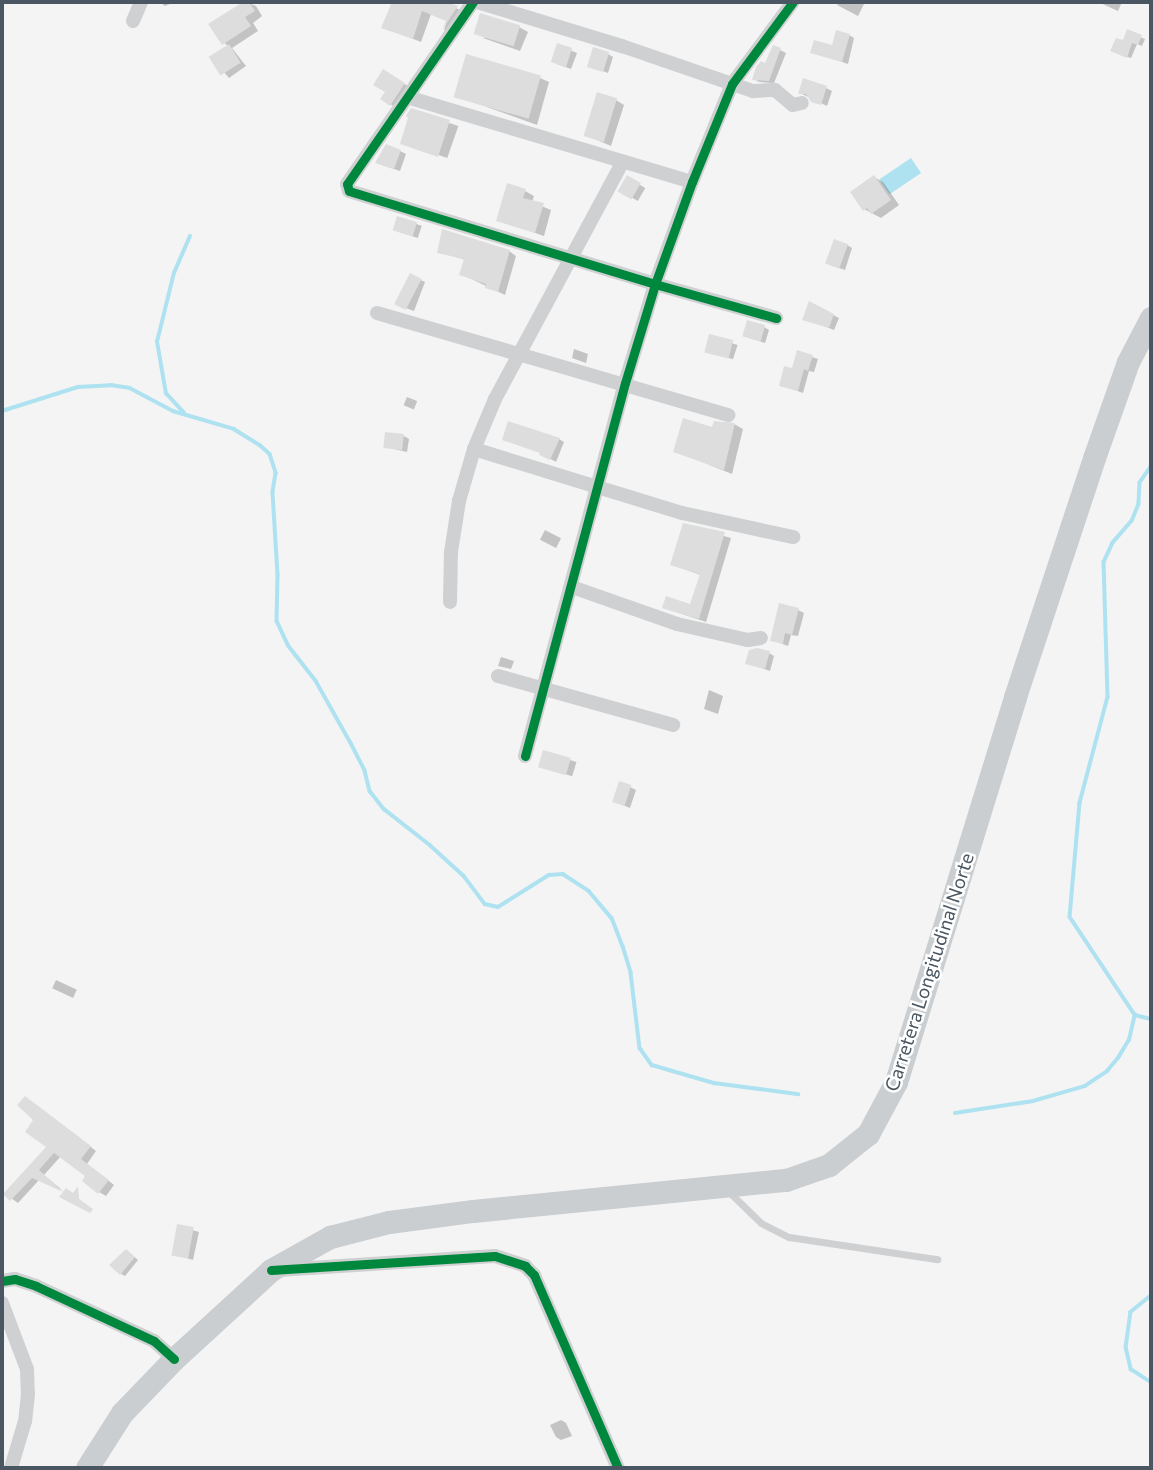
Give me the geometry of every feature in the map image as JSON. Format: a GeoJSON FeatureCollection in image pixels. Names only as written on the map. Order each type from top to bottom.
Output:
{"type":"FeatureCollection","features":[{"type":"Feature","properties":{"kind":"main road","name":"Carretera Longitudinal Norte"},"geometry":{"type":"LineString","coordinates":[[87,1468],[122,1413],[174,1359],[271,1270],[330,1237],[389,1222],[540,1203],[786,1180],[829,1165],[868,1134],[888,1100],[932,970],[1011,709],[1109,413],[1128,362],[1151,318]]}},
{"type":"Feature","properties":{"kind":"street"},"geometry":{"type":"LineString","coordinates":[[133,21],[142,2]]}},
{"type":"Feature","properties":{"kind":"street"},"geometry":{"type":"LineString","coordinates":[[525,756],[625,383],[655,284],[717,114],[732,84],[793,2]]}},
{"type":"Feature","properties":{"kind":"street"},"geometry":{"type":"LineString","coordinates":[[776,318],[349,191],[346,184],[472,3],[753,91],[775,90],[793,105],[802,103]]}},
{"type":"Feature","properties":{"kind":"street"},"geometry":{"type":"LineString","coordinates":[[407,97],[692,182]]}},
{"type":"Feature","properties":{"kind":"street"},"geometry":{"type":"LineString","coordinates":[[450,602],[451,552],[459,501],[474,449],[519,353],[622,163]]}},
{"type":"Feature","properties":{"kind":"street"},"geometry":{"type":"LineString","coordinates":[[377,313],[729,415]]}},
{"type":"Feature","properties":{"kind":"street"},"geometry":{"type":"LineString","coordinates":[[474,449],[682,513],[793,537]]}},
{"type":"Feature","properties":{"kind":"street"},"geometry":{"type":"LineString","coordinates":[[572,587],[677,624],[748,640],[761,638]]}},
{"type":"Feature","properties":{"kind":"street"},"geometry":{"type":"LineString","coordinates":[[498,676],[673,725]]}},
{"type":"Feature","properties":{"kind":"street"},"geometry":{"type":"LineString","coordinates":[[271,1270],[495,1256],[525,1266],[534,1275],[618,1468]]}},
{"type":"Feature","properties":{"kind":"street"},"geometry":{"type":"LineString","coordinates":[[2,1281],[15,1279],[36,1286],[154,1341],[174,1359]]}},
{"type":"Feature","properties":{"kind":"street"},"geometry":{"type":"LineString","coordinates":[[2,1303],[27,1369],[25,1420],[11,1468]]}},
{"type":"Feature","properties":{"kind":"lane"},"geometry":{"type":"LineString","coordinates":[[724,1187],[761,1223],[789,1237],[937,1259]]}},
{"type":"Feature","properties":{"kind":"water"},"geometry":{"type":"Polygon","coordinates":[[[911,158],[921,173],[890,194],[879,179],[911,158]]]}},
{"type":"Feature","properties":{"kind":"building"},"geometry":{"type":"Polygon","coordinates":[[[243,2],[249,2],[255,11],[245,17],[251,26],[222,45],[208,24],[243,2]]]}},
{"type":"Feature","properties":{"kind":"building"},"geometry":{"type":"Polygon","coordinates":[[[392,2],[447,2],[458,6],[442,30],[446,21],[422,11],[413,39],[381,28],[392,2]]]}},
{"type":"Feature","properties":{"kind":"building"},"geometry":{"type":"Polygon","coordinates":[[[480,13],[520,25],[514,46],[474,34],[480,13]]]}},
{"type":"Feature","properties":{"kind":"building"},"geometry":{"type":"Polygon","coordinates":[[[1127,29],[1142,35],[1138,45],[1132,43],[1127,58],[1110,51],[1116,38],[1123,40],[1127,29]]]}},
{"type":"Feature","properties":{"kind":"building"},"geometry":{"type":"Polygon","coordinates":[[[836,30],[850,34],[842,62],[810,53],[814,40],[832,45],[836,30]]]}},
{"type":"Feature","properties":{"kind":"building"},"geometry":{"type":"Polygon","coordinates":[[[557,43],[572,48],[566,67],[551,62],[557,43]]]}},
{"type":"Feature","properties":{"kind":"building"},"geometry":{"type":"Polygon","coordinates":[[[229,44],[241,63],[220,75],[209,57],[229,44]]]}},
{"type":"Feature","properties":{"kind":"building"},"geometry":{"type":"Polygon","coordinates":[[[773,45],[781,48],[769,81],[752,80],[756,67],[761,61],[765,63],[773,45]]]}},
{"type":"Feature","properties":{"kind":"building"},"geometry":{"type":"Polygon","coordinates":[[[593,47],[609,52],[603,72],[587,67],[593,47]]]}},
{"type":"Feature","properties":{"kind":"building"},"geometry":{"type":"Polygon","coordinates":[[[466,54],[541,75],[529,119],[454,97],[466,54]]]}},
{"type":"Feature","properties":{"kind":"building"},"geometry":{"type":"Polygon","coordinates":[[[383,69],[405,83],[390,106],[380,99],[385,92],[373,85],[383,69]]]}},
{"type":"Feature","properties":{"kind":"building"},"geometry":{"type":"Polygon","coordinates":[[[803,78],[827,86],[821,105],[811,102],[806,94],[798,94],[803,78]]]}},
{"type":"Feature","properties":{"kind":"building"},"geometry":{"type":"Polygon","coordinates":[[[597,92],[617,98],[604,142],[584,136],[597,92]]]}},
{"type":"Feature","properties":{"kind":"building"},"geometry":{"type":"Polygon","coordinates":[[[411,108],[450,120],[438,157],[400,144],[408,118],[406,116],[411,108]]]}},
{"type":"Feature","properties":{"kind":"building"},"geometry":{"type":"Polygon","coordinates":[[[386,144],[401,150],[394,169],[375,163],[386,144]]]}},
{"type":"Feature","properties":{"kind":"building"},"geometry":{"type":"Polygon","coordinates":[[[627,175],[641,183],[631,199],[618,191],[627,175]]]}},
{"type":"Feature","properties":{"kind":"building"},"geometry":{"type":"Polygon","coordinates":[[[874,175],[891,200],[871,214],[867,208],[863,211],[850,192],[874,175]]]}},
{"type":"Feature","properties":{"kind":"building"},"geometry":{"type":"Polygon","coordinates":[[[507,183],[526,189],[523,198],[544,203],[535,233],[496,221],[507,183]]]}},
{"type":"Feature","properties":{"kind":"building"},"geometry":{"type":"Polygon","coordinates":[[[397,216],[417,222],[413,236],[393,230],[397,216]]]}},
{"type":"Feature","properties":{"kind":"building"},"geometry":{"type":"Polygon","coordinates":[[[442,229],[510,250],[498,292],[485,288],[486,284],[459,275],[464,259],[437,253],[442,229]]]}},
{"type":"Feature","properties":{"kind":"building"},"geometry":{"type":"Polygon","coordinates":[[[834,239],[848,244],[839,269],[825,263],[834,239]]]}},
{"type":"Feature","properties":{"kind":"building"},"geometry":{"type":"Polygon","coordinates":[[[410,273],[422,279],[406,310],[394,304],[410,273]]]}},
{"type":"Feature","properties":{"kind":"building"},"geometry":{"type":"Polygon","coordinates":[[[809,301],[834,314],[829,328],[802,320],[809,301]]]}},
{"type":"Feature","properties":{"kind":"building"},"geometry":{"type":"Polygon","coordinates":[[[747,320],[765,325],[761,342],[742,336],[747,320]]]}},
{"type":"Feature","properties":{"kind":"building"},"geometry":{"type":"Polygon","coordinates":[[[709,334],[733,340],[729,358],[704,352],[709,334]]]}},
{"type":"Feature","properties":{"kind":"building"},"geometry":{"type":"Polygon","coordinates":[[[797,350],[813,355],[808,371],[804,369],[798,391],[779,386],[784,366],[792,368],[797,350]]]}},
{"type":"Feature","properties":{"kind":"building"},"geometry":{"type":"Polygon","coordinates":[[[683,418],[712,427],[714,421],[735,423],[724,470],[673,452],[683,418]]]}},
{"type":"Feature","properties":{"kind":"building"},"geometry":{"type":"Polygon","coordinates":[[[508,421],[560,438],[550,460],[539,455],[540,453],[502,440],[508,421]]]}},
{"type":"Feature","properties":{"kind":"building"},"geometry":{"type":"Polygon","coordinates":[[[385,432],[404,434],[402,450],[383,448],[385,432]]]}},
{"type":"Feature","properties":{"kind":"building"},"geometry":{"type":"Polygon","coordinates":[[[683,523],[725,532],[699,619],[662,608],[666,596],[690,604],[700,574],[670,565],[683,523]]]}},
{"type":"Feature","properties":{"kind":"building"},"geometry":{"type":"Polygon","coordinates":[[[779,603],[799,608],[792,635],[785,633],[783,644],[770,641],[779,603]]]}},
{"type":"Feature","properties":{"kind":"building"},"geometry":{"type":"Polygon","coordinates":[[[757,648],[770,651],[765,669],[745,664],[749,650],[757,648]]]}},
{"type":"Feature","properties":{"kind":"building"},"geometry":{"type":"Polygon","coordinates":[[[543,750],[571,758],[566,775],[538,767],[543,750]]]}},
{"type":"Feature","properties":{"kind":"building"},"geometry":{"type":"Polygon","coordinates":[[[619,781],[631,785],[625,806],[612,802],[619,781]]]}},
{"type":"Feature","properties":{"kind":"building"},"geometry":{"type":"Polygon","coordinates":[[[25,1096],[91,1146],[81,1159],[109,1180],[98,1194],[82,1181],[85,1176],[54,1153],[39,1170],[63,1192],[32,1178],[10,1201],[3,1194],[46,1147],[25,1132],[33,1120],[17,1105],[25,1096]]]}},
{"type":"Feature","properties":{"kind":"building"},"geometry":{"type":"Polygon","coordinates":[[[78,1186],[79,1199],[93,1209],[90,1213],[59,1197],[66,1188],[73,1193],[78,1186]]]}},
{"type":"Feature","properties":{"kind":"building"},"geometry":{"type":"Polygon","coordinates":[[[177,1224],[194,1227],[188,1258],[171,1256],[177,1224]]]}},
{"type":"Feature","properties":{"kind":"building"},"geometry":{"type":"Polygon","coordinates":[[[126,1249],[135,1257],[120,1275],[109,1265],[126,1249]]]}},
{"type":"Feature","properties":{"kind":"waterway"},"geometry":{"type":"LineString","coordinates":[[184,413],[166,394],[157,342],[174,273],[190,236]]}},
{"type":"Feature","properties":{"kind":"waterway"},"geometry":{"type":"LineString","coordinates":[[2,411],[78,387],[111,385],[130,388],[173,411],[234,429],[260,445],[270,454],[276,473],[273,493],[278,574],[277,621],[288,645],[316,681],[365,771],[370,791],[384,809],[464,876],[485,904],[498,907],[549,875],[563,874],[589,891],[612,918],[623,946],[631,973],[640,1048],[652,1065],[714,1083],[798,1094]]}},
{"type":"Feature","properties":{"kind":"waterway"},"geometry":{"type":"LineString","coordinates":[[1151,467],[1140,483],[1139,504],[1132,521],[1113,543],[1104,562],[1108,697],[1080,803],[1070,917],[1135,1015],[1151,1019]]}},
{"type":"Feature","properties":{"kind":"waterway"},"geometry":{"type":"LineString","coordinates":[[955,1113],[1033,1101],[1085,1086],[1107,1071],[1118,1058],[1129,1040],[1135,1015]]}},
{"type":"Feature","properties":{"kind":"waterway"},"geometry":{"type":"LineString","coordinates":[[1151,1296],[1131,1312],[1126,1347],[1131,1369],[1151,1382]]}},
{"type":"Feature","properties":{"kind":"cycle path"},"geometry":{"type":"LineString","coordinates":[[473,2],[347,184],[349,191],[776,318]]}},
{"type":"Feature","properties":{"kind":"cycle path"},"geometry":{"type":"LineString","coordinates":[[525,756],[625,383],[655,284],[692,182],[732,84],[793,2]]}},
{"type":"Feature","properties":{"kind":"cycle path"},"geometry":{"type":"LineString","coordinates":[[271,1270],[495,1256],[525,1266],[534,1275],[618,1468]]}},
{"type":"Feature","properties":{"kind":"cycle path"},"geometry":{"type":"LineString","coordinates":[[2,1281],[15,1279],[36,1286],[154,1341],[174,1359]]}}]}
